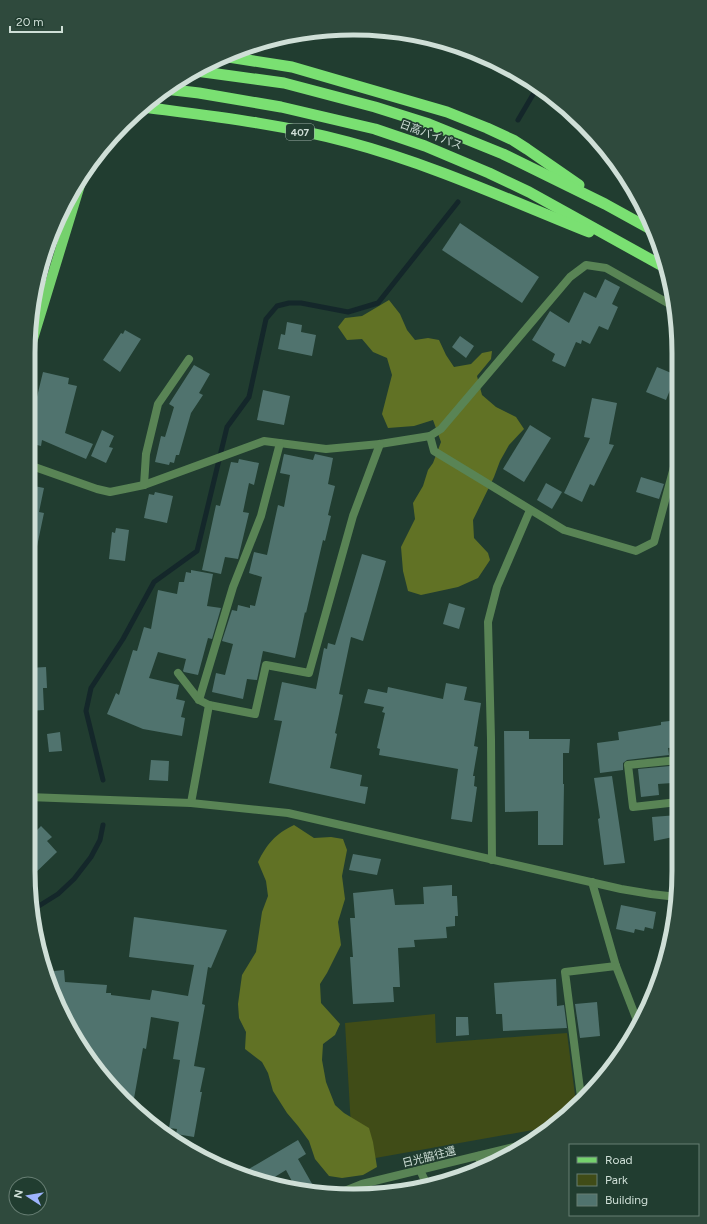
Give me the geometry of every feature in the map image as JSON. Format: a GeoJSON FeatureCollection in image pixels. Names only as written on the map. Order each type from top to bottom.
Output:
{"type":"FeatureCollection","features":[{"type":"Feature","properties":{"kind":"highway"},"geometry":{"type":"LineString","coordinates":[[235,58],[292,66],[447,112],[513,140],[605,204]]}},
{"type":"Feature","properties":{"kind":"highway","name":"日高バイパス"},"geometry":{"type":"LineString","coordinates":[[205,72],[284,83],[375,107],[429,124],[503,154],[605,204],[645,226]]}},
{"type":"Feature","properties":{"kind":"highway","name":"日高バイパス"},"geometry":{"type":"LineString","coordinates":[[175,90],[281,107],[375,129],[463,161],[490,173],[529,192],[659,264]]}},
{"type":"Feature","properties":{"kind":"highway","name":"407"},"geometry":{"type":"LineString","coordinates":[[150,109],[210,116],[264,125],[348,142],[410,161],[453,177],[630,248]]}},
{"type":"Feature","properties":{"kind":"main road"},"geometry":{"type":"LineString","coordinates":[[37,324],[67,214]]}},
{"type":"Feature","properties":{"kind":"street"},"geometry":{"type":"LineString","coordinates":[[35,467],[110,492],[144,485],[264,441],[326,449],[380,444],[430,436],[441,429],[570,277],[586,265],[606,268],[668,303]]}},
{"type":"Feature","properties":{"kind":"street"},"geometry":{"type":"LineString","coordinates":[[144,485],[146,454],[158,404],[189,359]]}},
{"type":"Feature","properties":{"kind":"street"},"geometry":{"type":"LineString","coordinates":[[430,436],[434,451],[564,530],[636,551],[654,542],[672,474]]}},
{"type":"Feature","properties":{"kind":"street"},"geometry":{"type":"LineString","coordinates":[[199,700],[233,588],[261,516],[280,443]]}},
{"type":"Feature","properties":{"kind":"street"},"geometry":{"type":"LineString","coordinates":[[178,673],[199,700],[209,705],[254,714],[266,665],[309,674],[353,516],[380,444]]}},
{"type":"Feature","properties":{"kind":"street"},"geometry":{"type":"LineString","coordinates":[[492,860],[488,622],[497,587],[530,510]]}},
{"type":"Feature","properties":{"kind":"street"},"geometry":{"type":"LineString","coordinates":[[191,803],[209,705]]}},
{"type":"Feature","properties":{"kind":"street"},"geometry":{"type":"LineString","coordinates":[[672,761],[628,765],[633,806],[672,803]]}},
{"type":"Feature","properties":{"kind":"street"},"geometry":{"type":"LineString","coordinates":[[35,797],[191,803],[288,813],[621,889],[671,896]]}},
{"type":"Feature","properties":{"kind":"street"},"geometry":{"type":"LineString","coordinates":[[592,882],[616,966],[636,1018]]}},
{"type":"Feature","properties":{"kind":"street"},"geometry":{"type":"LineString","coordinates":[[581,1094],[565,972],[616,966]]}},
{"type":"Feature","properties":{"kind":"street","name":"日光脇往還"},"geometry":{"type":"LineString","coordinates":[[350,1189],[362,1184],[508,1148]]}},
{"type":"Feature","properties":{"kind":"street"},"geometry":{"type":"LineString","coordinates":[[478,1156],[481,1162]]}},
{"type":"Feature","properties":{"kind":"street"},"geometry":{"type":"LineString","coordinates":[[420,1170],[425,1181]]}},
{"type":"Feature","properties":{"kind":"green space"},"geometry":{"type":"Polygon","coordinates":[[[389,300],[400,314],[407,330],[415,340],[428,338],[439,340],[454,367],[471,364],[482,353],[492,351],[491,359],[477,376],[482,395],[496,407],[516,417],[524,429],[509,445],[500,461],[494,477],[473,520],[474,538],[488,553],[490,560],[478,578],[458,587],[421,595],[408,591],[403,571],[401,547],[415,519],[413,503],[423,486],[428,470],[433,463],[441,442],[433,420],[414,426],[388,428],[382,414],[392,375],[387,358],[373,352],[362,339],[347,340],[338,327],[345,318],[362,316],[389,300]]]}},
{"type":"Feature","properties":{"kind":"green space"},"geometry":{"type":"Polygon","coordinates":[[[294,825],[314,838],[331,837],[343,839],[347,850],[342,876],[345,899],[338,922],[341,945],[320,984],[321,1003],[340,1024],[335,1035],[323,1044],[322,1060],[326,1082],[335,1105],[344,1113],[369,1128],[377,1167],[363,1175],[342,1178],[329,1176],[315,1159],[309,1141],[287,1113],[273,1091],[268,1073],[262,1062],[245,1049],[246,1032],[239,1018],[238,1004],[242,975],[256,952],[262,912],[268,896],[266,881],[258,862],[272,840],[294,825]]]}},
{"type":"Feature","properties":{"kind":"green space"},"geometry":{"type":"Polygon","coordinates":[[[435,1014],[436,1043],[567,1033],[576,1099],[539,1129],[353,1162],[345,1023],[435,1014]]]}},
{"type":"Feature","properties":{"kind":"building"},"geometry":{"type":"Polygon","coordinates":[[[460,223],[539,277],[522,303],[442,250],[460,223]]]}},
{"type":"Feature","properties":{"kind":"building"},"geometry":{"type":"Polygon","coordinates":[[[605,279],[620,287],[612,304],[618,307],[608,330],[599,326],[590,344],[582,340],[581,344],[576,342],[565,367],[552,361],[555,354],[532,340],[550,311],[569,323],[584,292],[596,298],[605,279]]]}},
{"type":"Feature","properties":{"kind":"building"},"geometry":{"type":"Polygon","coordinates":[[[287,322],[302,325],[301,332],[316,335],[312,356],[278,349],[281,334],[285,335],[287,322]]]}},
{"type":"Feature","properties":{"kind":"building"},"geometry":{"type":"Polygon","coordinates":[[[125,330],[141,339],[120,372],[103,360],[121,333],[123,334],[125,330]]]}},
{"type":"Feature","properties":{"kind":"building"},"geometry":{"type":"Polygon","coordinates":[[[460,336],[474,346],[466,358],[452,347],[460,336]]]}},
{"type":"Feature","properties":{"kind":"building"},"geometry":{"type":"Polygon","coordinates":[[[194,365],[210,374],[199,393],[203,395],[191,413],[179,455],[176,455],[174,463],[170,462],[169,465],[155,462],[161,436],[165,437],[174,407],[169,404],[194,365]]]}},
{"type":"Feature","properties":{"kind":"building"},"geometry":{"type":"Polygon","coordinates":[[[657,367],[672,373],[672,385],[666,400],[646,392],[657,367]]]}},
{"type":"Feature","properties":{"kind":"building"},"geometry":{"type":"Polygon","coordinates":[[[43,372],[69,378],[68,384],[77,386],[65,433],[93,444],[86,459],[42,440],[41,446],[35,444],[35,405],[43,372]]]}},
{"type":"Feature","properties":{"kind":"building"},"geometry":{"type":"Polygon","coordinates":[[[263,390],[290,396],[284,425],[257,420],[263,390]]]}},
{"type":"Feature","properties":{"kind":"building"},"geometry":{"type":"Polygon","coordinates":[[[592,398],[617,403],[609,444],[614,445],[594,486],[590,484],[582,502],[564,493],[590,438],[584,437],[592,398]]]}},
{"type":"Feature","properties":{"kind":"building"},"geometry":{"type":"Polygon","coordinates":[[[530,425],[551,438],[524,482],[503,469],[530,425]]]}},
{"type":"Feature","properties":{"kind":"building"},"geometry":{"type":"Polygon","coordinates":[[[102,430],[114,436],[109,447],[113,448],[106,463],[91,456],[102,430]]]}},
{"type":"Feature","properties":{"kind":"building"},"geometry":{"type":"Polygon","coordinates":[[[284,454],[313,460],[315,454],[333,458],[328,484],[335,486],[328,515],[331,516],[325,541],[323,540],[295,658],[263,651],[257,680],[247,679],[243,699],[212,692],[216,673],[225,675],[233,644],[222,641],[232,610],[237,611],[238,605],[250,608],[250,605],[255,606],[262,577],[249,573],[254,552],[267,555],[278,505],[284,507],[290,475],[280,473],[284,454]]]}},
{"type":"Feature","properties":{"kind":"building"},"geometry":{"type":"Polygon","coordinates":[[[239,459],[259,463],[254,485],[249,483],[243,512],[249,513],[238,559],[225,557],[221,574],[202,570],[216,505],[220,506],[231,462],[238,463],[239,459]]]}},
{"type":"Feature","properties":{"kind":"building"},"geometry":{"type":"Polygon","coordinates":[[[641,477],[664,484],[659,499],[636,492],[641,477]]]}},
{"type":"Feature","properties":{"kind":"building"},"geometry":{"type":"Polygon","coordinates":[[[546,483],[562,492],[552,509],[537,500],[546,483]]]}},
{"type":"Feature","properties":{"kind":"building"},"geometry":{"type":"Polygon","coordinates":[[[35,486],[44,488],[39,512],[44,513],[35,556],[35,486]]]}},
{"type":"Feature","properties":{"kind":"building"},"geometry":{"type":"Polygon","coordinates":[[[155,492],[173,496],[167,523],[144,518],[149,494],[154,495],[155,492]]]}},
{"type":"Feature","properties":{"kind":"building"},"geometry":{"type":"Polygon","coordinates":[[[116,528],[129,530],[125,561],[109,559],[112,532],[115,533],[116,528]]]}},
{"type":"Feature","properties":{"kind":"building"},"geometry":{"type":"Polygon","coordinates":[[[362,554],[386,561],[363,641],[351,637],[339,694],[343,695],[335,733],[337,734],[330,768],[362,775],[360,786],[368,787],[365,804],[269,783],[282,721],[274,720],[282,682],[316,689],[324,648],[327,649],[328,643],[335,645],[362,554]]]}},
{"type":"Feature","properties":{"kind":"building"},"geometry":{"type":"Polygon","coordinates":[[[191,570],[213,574],[207,606],[221,608],[212,639],[208,638],[198,675],[183,671],[186,659],[158,652],[149,678],[179,685],[176,699],[185,701],[181,717],[185,718],[182,736],[143,729],[107,714],[116,693],[119,695],[133,650],[137,651],[144,627],[151,629],[158,590],[177,594],[179,582],[184,582],[186,572],[191,573],[191,570]]]}},
{"type":"Feature","properties":{"kind":"building"},"geometry":{"type":"Polygon","coordinates":[[[449,603],[465,608],[459,629],[443,624],[449,603]]]}},
{"type":"Feature","properties":{"kind":"building"},"geometry":{"type":"Polygon","coordinates":[[[46,667],[47,688],[43,688],[44,710],[35,711],[35,668],[46,667]]]}},
{"type":"Feature","properties":{"kind":"building"},"geometry":{"type":"Polygon","coordinates":[[[446,683],[467,687],[464,700],[481,703],[474,746],[478,747],[473,776],[475,776],[474,786],[477,787],[472,822],[451,819],[458,769],[379,755],[380,749],[377,748],[385,713],[382,712],[384,707],[364,703],[368,689],[387,693],[388,687],[443,699],[446,683]]]}},
{"type":"Feature","properties":{"kind":"building"},"geometry":{"type":"Polygon","coordinates":[[[672,721],[672,748],[668,748],[669,755],[627,760],[623,763],[623,770],[600,773],[597,743],[619,740],[618,732],[661,725],[661,722],[672,721]]]}},
{"type":"Feature","properties":{"kind":"building"},"geometry":{"type":"Polygon","coordinates":[[[504,731],[529,731],[529,739],[570,739],[569,753],[563,753],[563,845],[538,845],[538,811],[505,812],[504,731]]]}},
{"type":"Feature","properties":{"kind":"building"},"geometry":{"type":"Polygon","coordinates":[[[60,732],[62,751],[49,752],[47,734],[60,732]]]}},
{"type":"Feature","properties":{"kind":"building"},"geometry":{"type":"Polygon","coordinates":[[[151,760],[169,761],[168,781],[149,780],[151,760]]]}},
{"type":"Feature","properties":{"kind":"building"},"geometry":{"type":"Polygon","coordinates":[[[670,766],[672,783],[658,784],[659,795],[641,797],[638,769],[670,766]]]}},
{"type":"Feature","properties":{"kind":"building"},"geometry":{"type":"Polygon","coordinates":[[[612,776],[625,863],[604,865],[598,819],[600,818],[594,778],[612,776]]]}},
{"type":"Feature","properties":{"kind":"building"},"geometry":{"type":"Polygon","coordinates":[[[672,815],[672,837],[654,841],[652,817],[672,815]]]}},
{"type":"Feature","properties":{"kind":"building"},"geometry":{"type":"Polygon","coordinates":[[[41,826],[52,837],[47,841],[57,852],[35,873],[35,870],[35,832],[41,826]]]}},
{"type":"Feature","properties":{"kind":"building"},"geometry":{"type":"Polygon","coordinates":[[[353,854],[381,859],[377,875],[349,870],[353,854]]]}},
{"type":"Feature","properties":{"kind":"building"},"geometry":{"type":"Polygon","coordinates":[[[452,885],[452,896],[457,896],[458,916],[455,916],[455,926],[446,927],[447,938],[414,940],[415,947],[398,948],[400,987],[393,987],[394,1002],[353,1004],[350,957],[353,957],[350,918],[355,918],[353,893],[393,889],[395,905],[424,904],[423,887],[452,885]]]}},
{"type":"Feature","properties":{"kind":"building"},"geometry":{"type":"Polygon","coordinates":[[[621,905],[656,912],[653,929],[645,927],[644,931],[635,929],[634,933],[616,929],[621,905]]]}},
{"type":"Feature","properties":{"kind":"building"},"geometry":{"type":"Polygon","coordinates":[[[134,917],[227,930],[211,968],[208,967],[202,1004],[205,1005],[194,1066],[205,1068],[194,1137],[176,1134],[177,1129],[169,1128],[180,1060],[173,1059],[179,1022],[151,1017],[146,1049],[143,1048],[134,1101],[114,1081],[78,1030],[59,992],[51,971],[64,970],[65,982],[107,985],[106,993],[111,993],[111,995],[150,1000],[152,990],[188,996],[194,965],[129,957],[134,917]]]}},
{"type":"Feature","properties":{"kind":"building"},"geometry":{"type":"Polygon","coordinates":[[[556,979],[557,1006],[564,1005],[567,1028],[503,1031],[502,1014],[496,1014],[494,983],[556,979]]]}},
{"type":"Feature","properties":{"kind":"building"},"geometry":{"type":"Polygon","coordinates":[[[597,1002],[600,1036],[580,1038],[575,1004],[597,1002]]]}},
{"type":"Feature","properties":{"kind":"building"},"geometry":{"type":"Polygon","coordinates":[[[456,1017],[468,1017],[469,1035],[456,1036],[456,1017]]]}},
{"type":"Feature","properties":{"kind":"building"},"geometry":{"type":"Polygon","coordinates":[[[298,1140],[306,1154],[298,1159],[313,1186],[293,1183],[286,1170],[272,1178],[247,1170],[298,1140]]]}},
{"type":"Feature","properties":{"kind":"waterway"},"geometry":{"type":"LineString","coordinates":[[518,120],[534,92]]}},
{"type":"Feature","properties":{"kind":"waterway"},"geometry":{"type":"LineString","coordinates":[[103,780],[86,711],[91,688],[123,639],[154,582],[197,551],[227,427],[249,397],[266,319],[277,306],[289,303],[301,303],[348,312],[378,303],[458,202]]}},
{"type":"Feature","properties":{"kind":"waterway"},"geometry":{"type":"LineString","coordinates":[[38,907],[58,894],[74,879],[91,857],[100,840],[103,825]]}}]}
